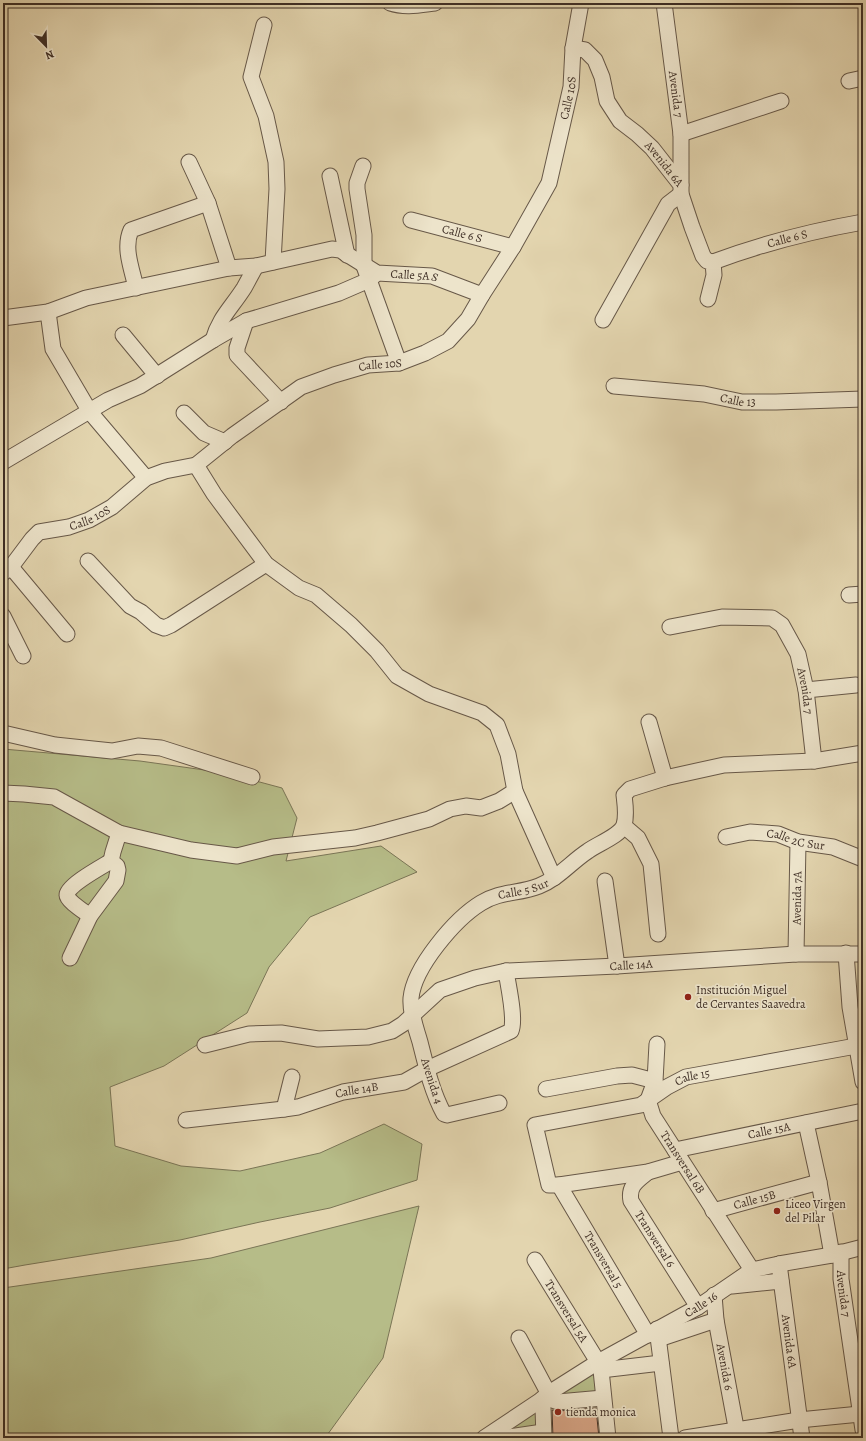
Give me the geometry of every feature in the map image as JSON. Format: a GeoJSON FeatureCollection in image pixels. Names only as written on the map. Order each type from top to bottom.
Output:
{"type":"FeatureCollection","features":[{"type":"Feature","properties":{"kind":"street"},"geometry":{"type":"LineString","coordinates":[[390,3],[406,6],[435,3]]}},
{"type":"Feature","properties":{"kind":"street","name":"Calle 10S"},"geometry":{"type":"LineString","coordinates":[[7,570],[32,538],[39,532],[69,527],[90,520],[112,507],[146,478],[165,471],[196,465],[301,387],[368,365],[399,363],[425,353],[448,341],[468,319],[513,247],[549,183],[571,87],[573,48],[581,3]]}},
{"type":"Feature","properties":{"kind":"street","name":"Avenida 7"},"geometry":{"type":"LineString","coordinates":[[664,3],[681,134],[681,190]]}},
{"type":"Feature","properties":{"kind":"street"},"geometry":{"type":"LineString","coordinates":[[264,25],[251,77],[266,116],[276,162],[277,189],[273,262]]}},
{"type":"Feature","properties":{"kind":"street","name":"Avenida 6A"},"geometry":{"type":"LineString","coordinates":[[573,48],[585,50],[595,60],[602,76],[607,101],[620,121],[652,148],[681,190],[692,227],[703,256],[707,261],[713,262]]}},
{"type":"Feature","properties":{"kind":"street"},"geometry":{"type":"LineString","coordinates":[[681,134],[781,101]]}},
{"type":"Feature","properties":{"kind":"street"},"geometry":{"type":"LineString","coordinates":[[189,162],[208,203],[229,268]]}},
{"type":"Feature","properties":{"kind":"street"},"geometry":{"type":"LineString","coordinates":[[363,166],[357,183],[357,189],[370,273],[399,363]]}},
{"type":"Feature","properties":{"kind":"street"},"geometry":{"type":"LineString","coordinates":[[330,176],[347,255]]}},
{"type":"Feature","properties":{"kind":"street"},"geometry":{"type":"LineString","coordinates":[[602,320],[668,204],[681,190]]}},
{"type":"Feature","properties":{"kind":"street"},"geometry":{"type":"LineString","coordinates":[[136,288],[127,250],[127,238],[131,230],[208,203]]}},
{"type":"Feature","properties":{"kind":"street","name":"Calle 6 S"},"geometry":{"type":"LineString","coordinates":[[410,220],[513,247]]}},
{"type":"Feature","properties":{"kind":"street","name":"Calle 6 S"},"geometry":{"type":"LineString","coordinates":[[713,262],[760,246],[825,229],[863,222]]}},
{"type":"Feature","properties":{"kind":"street","name":"Calle 5A S"},"geometry":{"type":"LineString","coordinates":[[3,318],[48,312],[86,298],[229,268],[256,266],[332,249],[340,250],[370,273],[432,276],[482,295]]}},
{"type":"Feature","properties":{"kind":"street"},"geometry":{"type":"LineString","coordinates":[[708,299],[714,275],[713,262]]}},
{"type":"Feature","properties":{"kind":"street"},"geometry":{"type":"LineString","coordinates":[[213,340],[220,321],[244,288],[256,266]]}},
{"type":"Feature","properties":{"kind":"street"},"geometry":{"type":"LineString","coordinates":[[3,462],[108,400],[140,386],[246,321],[339,293],[370,273]]}},
{"type":"Feature","properties":{"kind":"street"},"geometry":{"type":"LineString","coordinates":[[48,312],[53,349],[90,412],[146,478]]}},
{"type":"Feature","properties":{"kind":"street"},"geometry":{"type":"LineString","coordinates":[[246,321],[237,348],[237,355],[281,402]]}},
{"type":"Feature","properties":{"kind":"street"},"geometry":{"type":"LineString","coordinates":[[123,336],[157,376]]}},
{"type":"Feature","properties":{"kind":"street","name":"Calle 13"},"geometry":{"type":"LineString","coordinates":[[614,386],[704,394],[742,402],[863,399]]}},
{"type":"Feature","properties":{"kind":"street"},"geometry":{"type":"LineString","coordinates":[[184,413],[204,433],[225,442]]}},
{"type":"Feature","properties":{"kind":"street"},"geometry":{"type":"LineString","coordinates":[[196,465],[214,494],[266,564],[299,588],[316,595],[351,625],[377,651],[397,676],[429,694],[482,713],[497,725],[508,754],[515,791],[554,878]]}},
{"type":"Feature","properties":{"kind":"street"},"geometry":{"type":"LineString","coordinates":[[88,561],[130,606],[141,612],[156,625],[164,628],[266,564]]}},
{"type":"Feature","properties":{"kind":"street"},"geometry":{"type":"LineString","coordinates":[[7,570],[67,634]]}},
{"type":"Feature","properties":{"kind":"street"},"geometry":{"type":"LineString","coordinates":[[3,616],[23,656]]}},
{"type":"Feature","properties":{"kind":"street","name":"Avenida 7"},"geometry":{"type":"LineString","coordinates":[[670,626],[722,617],[772,618],[782,625],[798,654],[806,690],[814,761]]}},
{"type":"Feature","properties":{"kind":"street"},"geometry":{"type":"LineString","coordinates":[[806,690],[856,685]]}},
{"type":"Feature","properties":{"kind":"street"},"geometry":{"type":"LineString","coordinates":[[649,722],[665,778]]}},
{"type":"Feature","properties":{"kind":"street"},"geometry":{"type":"LineString","coordinates":[[3,733],[55,745],[112,751],[138,746],[162,748],[252,777]]}},
{"type":"Feature","properties":{"kind":"street"},"geometry":{"type":"LineString","coordinates":[[658,934],[651,864],[638,838],[624,826],[626,817],[624,795],[626,792],[630,789],[665,778],[724,765],[814,761],[863,753]]}},
{"type":"Feature","properties":{"kind":"street"},"geometry":{"type":"LineString","coordinates":[[3,793],[54,797],[120,833],[191,850],[237,856],[273,847],[355,838],[377,833],[429,819],[450,809],[466,806],[481,808],[499,801],[515,791]]}},
{"type":"Feature","properties":{"kind":"street","name":"Calle 5 Sur"},"geometry":{"type":"LineString","coordinates":[[412,1016],[411,998],[415,981],[432,952],[457,922],[482,903],[500,894],[539,886],[554,878],[587,851],[617,833],[624,826]]}},
{"type":"Feature","properties":{"kind":"street","name":"Calle 2C Sur"},"geometry":{"type":"LineString","coordinates":[[726,837],[750,832],[778,834],[798,842],[833,847],[863,859]]}},
{"type":"Feature","properties":{"kind":"street"},"geometry":{"type":"LineString","coordinates":[[90,916],[69,900],[67,895],[68,891],[84,878],[111,861],[120,833]]}},
{"type":"Feature","properties":{"kind":"street","name":"Avenida 7A"},"geometry":{"type":"LineString","coordinates":[[796,954],[798,842]]}},
{"type":"Feature","properties":{"kind":"street"},"geometry":{"type":"LineString","coordinates":[[70,958],[90,916],[116,881],[118,870],[117,866],[111,861]]}},
{"type":"Feature","properties":{"kind":"street"},"geometry":{"type":"LineString","coordinates":[[605,880],[617,966]]}},
{"type":"Feature","properties":{"kind":"street"},"geometry":{"type":"LineString","coordinates":[[846,953],[850,1007],[863,1082]]}},
{"type":"Feature","properties":{"kind":"street","name":"Calle 14A"},"geometry":{"type":"LineString","coordinates":[[412,1016],[440,990],[475,978],[506,971],[617,966],[796,954],[863,954]]}},
{"type":"Feature","properties":{"kind":"street","name":"Calle 14B"},"geometry":{"type":"LineString","coordinates":[[186,1120],[298,1107],[343,1092],[404,1082],[427,1069],[511,1030],[513,1027],[506,971]]}},
{"type":"Feature","properties":{"kind":"street"},"geometry":{"type":"LineString","coordinates":[[205,1045],[249,1034],[281,1033],[318,1039],[368,1037],[392,1031],[412,1016]]}},
{"type":"Feature","properties":{"kind":"street","name":"Avenida 4"},"geometry":{"type":"LineString","coordinates":[[412,1016],[427,1069],[444,1114],[447,1115],[499,1103]]}},
{"type":"Feature","properties":{"kind":"street"},"geometry":{"type":"LineString","coordinates":[[648,1100],[655,1081],[657,1044]]}},
{"type":"Feature","properties":{"kind":"street","name":"Calle 15"},"geometry":{"type":"LineString","coordinates":[[554,1185],[535,1125],[641,1105],[667,1087],[686,1077],[856,1046]]}},
{"type":"Feature","properties":{"kind":"street"},"geometry":{"type":"LineString","coordinates":[[546,1089],[617,1076],[632,1075],[655,1081]]}},
{"type":"Feature","properties":{"kind":"street"},"geometry":{"type":"LineString","coordinates":[[284,1109],[292,1077]]}},
{"type":"Feature","properties":{"kind":"street","name":"Transversal 6B"},"geometry":{"type":"LineString","coordinates":[[648,1100],[653,1116],[752,1270]]}},
{"type":"Feature","properties":{"kind":"street","name":"Calle 15A"},"geometry":{"type":"LineString","coordinates":[[554,1185],[648,1172],[678,1156],[806,1123],[863,1112]]}},
{"type":"Feature","properties":{"kind":"street","name":"Avenida 7"},"geometry":{"type":"LineString","coordinates":[[806,1123],[838,1257],[863,1430]]}},
{"type":"Feature","properties":{"kind":"street","name":"Transversal 6"},"geometry":{"type":"LineString","coordinates":[[648,1172],[632,1187],[630,1194],[631,1201],[698,1307]]}},
{"type":"Feature","properties":{"kind":"street","name":"Calle 15B"},"geometry":{"type":"LineString","coordinates":[[713,1211],[819,1182]]}},
{"type":"Feature","properties":{"kind":"street","name":"Transversal 5"},"geometry":{"type":"LineString","coordinates":[[554,1185],[654,1335]]}},
{"type":"Feature","properties":{"kind":"street","name":"Calle 16"},"geometry":{"type":"LineString","coordinates":[[484,1438],[545,1396],[654,1335],[714,1295],[731,1286],[752,1270],[783,1263],[838,1257],[863,1247]]}},
{"type":"Feature","properties":{"kind":"street","name":"Transversal 5A"},"geometry":{"type":"LineString","coordinates":[[535,1260],[600,1366]]}},
{"type":"Feature","properties":{"kind":"street","name":"Avenida 6A"},"geometry":{"type":"LineString","coordinates":[[783,1263],[781,1281],[802,1438]]}},
{"type":"Feature","properties":{"kind":"street"},"geometry":{"type":"LineString","coordinates":[[731,1286],[781,1281]]}},
{"type":"Feature","properties":{"kind":"street","name":"Avenida 6"},"geometry":{"type":"LineString","coordinates":[[714,1295],[716,1320],[737,1434]]}},
{"type":"Feature","properties":{"kind":"street"},"geometry":{"type":"LineString","coordinates":[[671,1438],[661,1363],[654,1335],[716,1320]]}},
{"type":"Feature","properties":{"kind":"street"},"geometry":{"type":"LineString","coordinates":[[502,1438],[544,1435],[543,1408],[545,1396],[519,1338]]}},
{"type":"Feature","properties":{"kind":"street"},"geometry":{"type":"LineString","coordinates":[[608,1438],[600,1366],[661,1363]]}},
{"type":"Feature","properties":{"kind":"street"},"geometry":{"type":"LineString","coordinates":[[545,1396],[558,1402],[603,1398]]}},
{"type":"Feature","properties":{"kind":"street"},"geometry":{"type":"LineString","coordinates":[[685,1438],[737,1434],[799,1420],[860,1414]]}},
{"type":"Feature","properties":{"kind":"green space"},"geometry":{"type":"Polygon","coordinates":[[[3,749],[140,761],[226,773],[282,788],[297,818],[286,861],[381,846],[417,872],[310,917],[269,967],[247,1013],[164,1066],[110,1087],[115,1146],[181,1166],[240,1171],[320,1153],[384,1124],[422,1144],[417,1180],[330,1208],[180,1240],[3,1269],[3,749]]]}},
{"type":"Feature","properties":{"kind":"green space"},"geometry":{"type":"Polygon","coordinates":[[[419,1206],[383,1358],[325,1438],[3,1438],[3,1288],[211,1258],[419,1206]]]}},
{"type":"Feature","properties":{"kind":"green space"},"geometry":{"type":"Polygon","coordinates":[[[595,1367],[596,1393],[554,1399],[595,1367]]]}},
{"type":"Feature","properties":{"kind":"green space"},"geometry":{"type":"Polygon","coordinates":[[[540,1402],[542,1431],[492,1434],[540,1402]]]}},
{"type":"Feature","properties":{"kind":"building"},"geometry":{"type":"Polygon","coordinates":[[[596,1408],[599,1438],[553,1438],[552,1410],[559,1411],[596,1408]]]}},
{"type":"Feature","properties":{"kind":"place","name":"Institución Miguel de Cervantes Saavedra"},"geometry":{"type":"Point","coordinates":[688,997]}},
{"type":"Feature","properties":{"kind":"place","name":"Liceo Virgen del Pilar"},"geometry":{"type":"Point","coordinates":[777,1211]}},
{"type":"Feature","properties":{"kind":"place","name":"tienda monica"},"geometry":{"type":"Point","coordinates":[558,1412]}}]}
